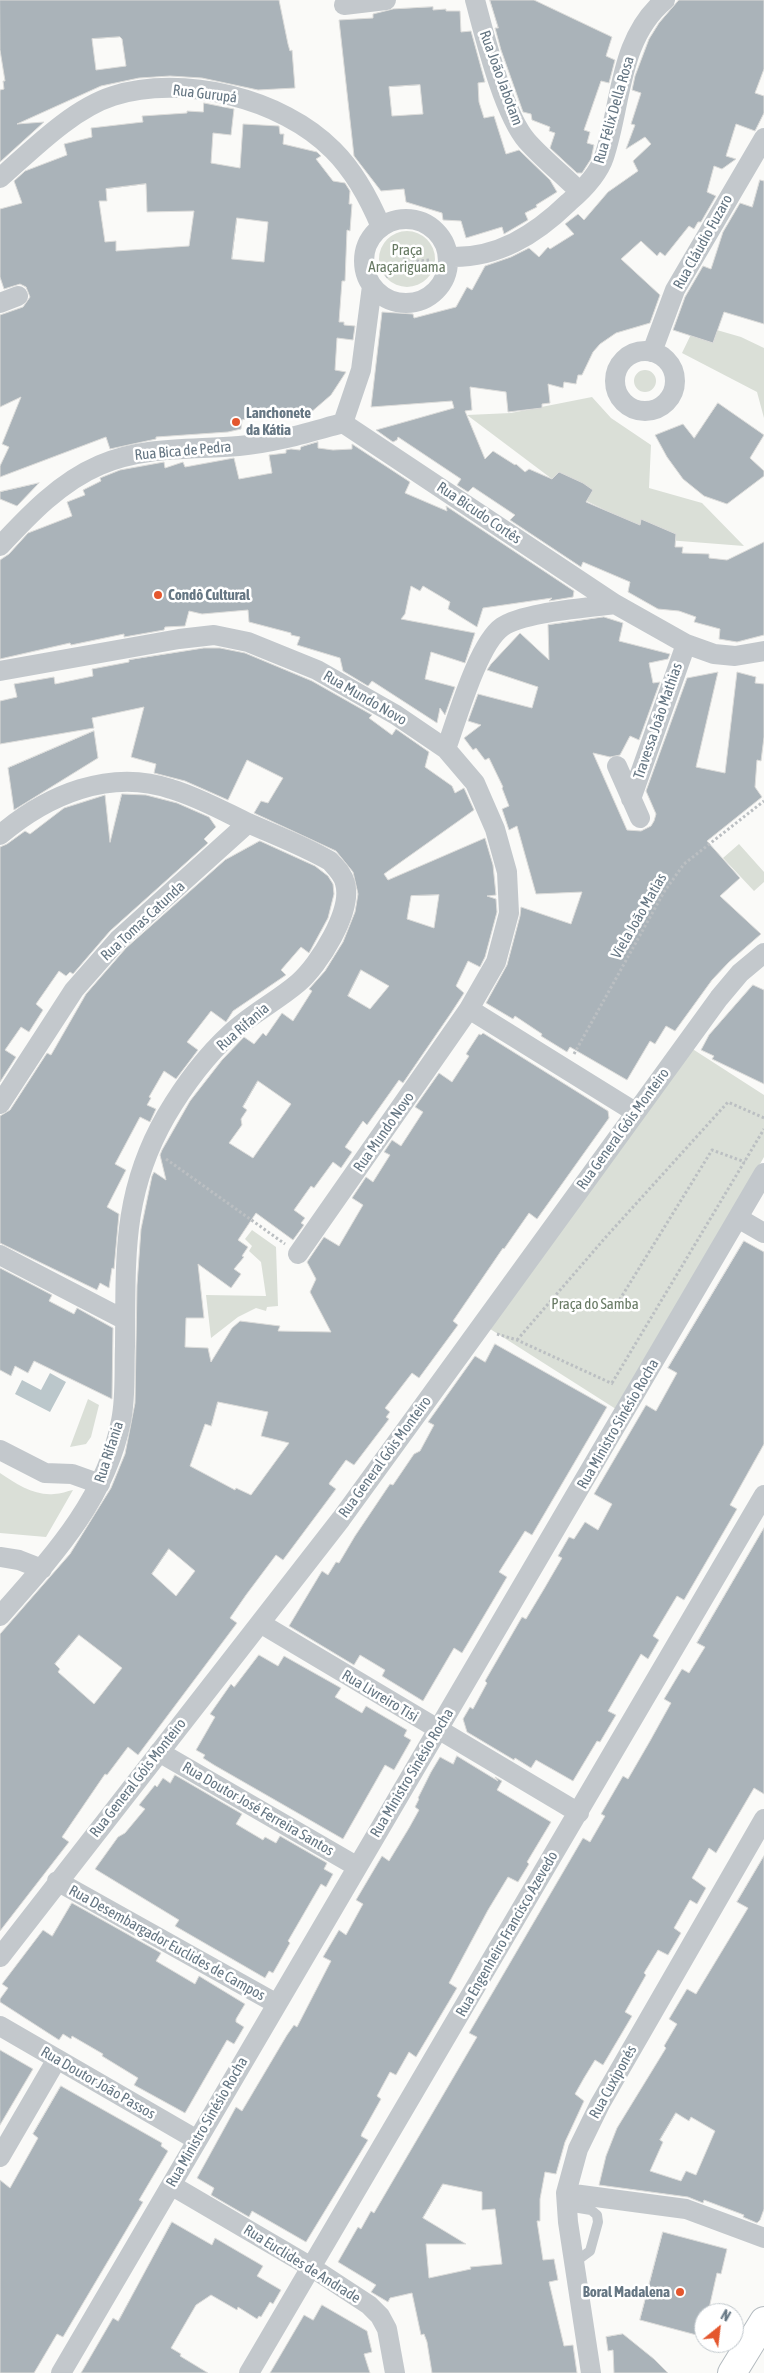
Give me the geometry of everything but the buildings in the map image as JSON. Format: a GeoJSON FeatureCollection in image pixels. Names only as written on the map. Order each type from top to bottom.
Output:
{"type":"FeatureCollection","features":[{"type":"Feature","properties":{"kind":"main road"},"geometry":{"type":"LineString","coordinates":[[732,2373],[764,2321]]}},
{"type":"Feature","properties":{"kind":"street"},"geometry":{"type":"LineString","coordinates":[[344,4],[386,0]]}},
{"type":"Feature","properties":{"kind":"street","name":"Rua João Jabotam"},"geometry":{"type":"LineString","coordinates":[[475,0],[488,48],[516,124],[527,141],[580,192]]}},
{"type":"Feature","properties":{"kind":"street","name":"Rua Félix Della Rosa"},"geometry":{"type":"LineString","coordinates":[[448,257],[467,258],[512,245],[547,223],[580,192],[603,159],[632,44],[644,24],[665,0]]}},
{"type":"Feature","properties":{"kind":"street","name":"Rua Gurupá"},"geometry":{"type":"LineString","coordinates":[[0,178],[86,107],[112,96],[139,90],[186,89],[233,95],[275,111],[306,129],[332,148],[350,168],[370,200],[381,227]]}},
{"type":"Feature","properties":{"kind":"street","name":"Rua Cláudio Fuzaro"},"geometry":{"type":"LineString","coordinates":[[652,352],[675,290],[764,138]]}},
{"type":"Feature","properties":{"kind":"street"},"geometry":{"type":"LineString","coordinates":[[343,422],[361,370],[372,286],[365,268],[366,248],[372,236],[381,227],[398,220],[418,220],[439,234],[448,257],[446,273],[440,286],[428,297],[414,302],[398,302],[384,296],[372,286]]}},
{"type":"Feature","properties":{"kind":"street","name":"Rua Bica de Pedra"},"geometry":{"type":"LineString","coordinates":[[0,546],[25,519],[65,484],[100,465],[136,453],[240,446],[291,438],[343,422]]}},
{"type":"Feature","properties":{"kind":"street","name":"Rua Bicudo Cortês"},"geometry":{"type":"LineString","coordinates":[[343,422],[615,604]]}},
{"type":"Feature","properties":{"kind":"street"},"geometry":{"type":"LineString","coordinates":[[446,748],[479,660],[489,640],[502,627],[522,618],[615,604],[686,644],[714,654],[736,656],[764,652]]}},
{"type":"Feature","properties":{"kind":"street","name":"Rua Mundo Novo"},"geometry":{"type":"LineString","coordinates":[[0,671],[214,634],[262,646],[317,670],[396,715],[446,748],[475,783],[496,829],[507,872],[509,913],[496,962],[469,1009],[298,1254]]}},
{"type":"Feature","properties":{"kind":"street","name":"Travessa João Mathias"},"geometry":{"type":"LineString","coordinates":[[631,799],[686,644]]}},
{"type":"Feature","properties":{"kind":"street","name":"Travessa João Mathias"},"geometry":{"type":"LineString","coordinates":[[617,766],[640,818]]}},
{"type":"Feature","properties":{"kind":"street","name":"Rua Rifania"},"geometry":{"type":"LineString","coordinates":[[0,834],[48,802],[77,788],[100,783],[132,781],[172,789],[330,861],[340,871],[345,883],[346,897],[342,913],[330,940],[315,964],[298,983],[231,1033],[198,1070],[149,1146],[138,1176],[128,1231],[121,1420],[100,1484],[58,1550],[0,1616]]}},
{"type":"Feature","properties":{"kind":"street","name":"Rua Tomas Catunda"},"geometry":{"type":"LineString","coordinates":[[0,1104],[80,983],[118,940],[248,823]]}},
{"type":"Feature","properties":{"kind":"street","name":"Rua General Góis Monteiro"},"geometry":{"type":"LineString","coordinates":[[0,1957],[57,1881],[341,1519],[635,1112],[740,972],[764,953]]}},
{"type":"Feature","properties":{"kind":"street"},"geometry":{"type":"LineString","coordinates":[[469,1009],[635,1112]]}},
{"type":"Feature","properties":{"kind":"street","name":"Rua Ministro Sinésio Rocha"},"geometry":{"type":"LineString","coordinates":[[61,2373],[356,1866],[634,1399],[764,1174]]}},
{"type":"Feature","properties":{"kind":"street"},"geometry":{"type":"LineString","coordinates":[[738,1218],[764,1233]]}},
{"type":"Feature","properties":{"kind":"street"},"geometry":{"type":"LineString","coordinates":[[0,1255],[125,1320]]}},
{"type":"Feature","properties":{"kind":"street"},"geometry":{"type":"LineString","coordinates":[[0,1450],[45,1473],[72,1474],[100,1484]]}},
{"type":"Feature","properties":{"kind":"street","name":"Rua Engenheiro Francisco Azevedo"},"geometry":{"type":"LineString","coordinates":[[249,2373],[764,1495]]}},
{"type":"Feature","properties":{"kind":"street"},"geometry":{"type":"LineString","coordinates":[[0,1557],[19,1560],[42,1569]]}},
{"type":"Feature","properties":{"kind":"street","name":"Rua Livreiro Tisi"},"geometry":{"type":"LineString","coordinates":[[260,1623],[437,1730],[578,1812]]}},
{"type":"Feature","properties":{"kind":"street","name":"Rua Doutor José Ferreira Santos"},"geometry":{"type":"LineString","coordinates":[[159,1752],[356,1866]]}},
{"type":"Feature","properties":{"kind":"street","name":"Rua Cuxiponés"},"geometry":{"type":"LineString","coordinates":[[591,2373],[566,2199],[578,2149],[600,2104],[764,1819]]}},
{"type":"Feature","properties":{"kind":"street","name":"Rua Desembargador Euclides de Campos"},"geometry":{"type":"LineString","coordinates":[[57,1881],[277,2004]]}},
{"type":"Feature","properties":{"kind":"street","name":"Rua Doutor João Passos"},"geometry":{"type":"LineString","coordinates":[[0,2026],[197,2140]]}},
{"type":"Feature","properties":{"kind":"street"},"geometry":{"type":"LineString","coordinates":[[0,2157],[57,2059]]}},
{"type":"Feature","properties":{"kind":"street","name":"Rua Euclides de Andrade"},"geometry":{"type":"LineString","coordinates":[[171,2185],[311,2267],[369,2305],[380,2316],[386,2329],[395,2373]]}},
{"type":"Feature","properties":{"kind":"street"},"geometry":{"type":"LineString","coordinates":[[566,2199],[686,2209],[764,2238]]}},
{"type":"Feature","properties":{"kind":"lane"},"geometry":{"type":"LineString","coordinates":[[566,2199],[592,2210],[597,2215],[590,2251],[575,2262]]}},
{"type":"Feature","properties":{"kind":"path"},"geometry":{"type":"LineString","coordinates":[[381,227],[408,262]]}},
{"type":"Feature","properties":{"kind":"path"},"geometry":{"type":"LineString","coordinates":[[372,286],[408,262],[448,257]]}},
{"type":"Feature","properties":{"kind":"path","name":"Viela João Matias"},"geometry":{"type":"LineString","coordinates":[[565,1070],[664,892],[684,864],[764,801]]}},
{"type":"Feature","properties":{"kind":"path"},"geometry":{"type":"LineString","coordinates":[[517,1340],[605,1238],[728,1102],[764,1118]]}},
{"type":"Feature","properties":{"kind":"path"},"geometry":{"type":"LineString","coordinates":[[612,1383],[764,1129]]}},
{"type":"Feature","properties":{"kind":"path"},"geometry":{"type":"LineString","coordinates":[[149,1146],[298,1254]]}},
{"type":"Feature","properties":{"kind":"path"},"geometry":{"type":"LineString","coordinates":[[617,1304],[712,1150],[744,1162]]}},
{"type":"Feature","properties":{"kind":"path"},"geometry":{"type":"LineString","coordinates":[[478,1328],[517,1340],[612,1383],[634,1399]]}},
{"type":"Feature","properties":{"kind":"green space","name":"Praça Araçariguama"},"geometry":{"type":"Polygon","coordinates":[[[407,231],[418,233],[427,239],[433,248],[435,259],[433,270],[427,279],[418,285],[407,287],[396,285],[387,279],[381,270],[379,259],[381,248],[387,239],[396,233],[407,231]]]}},
{"type":"Feature","properties":{"kind":"green space"},"geometry":{"type":"Polygon","coordinates":[[[696,324],[741,337],[764,348],[764,418],[757,392],[682,353],[696,324]]]}},
{"type":"Feature","properties":{"kind":"green space"},"geometry":{"type":"Polygon","coordinates":[[[645,370],[653,373],[656,381],[653,389],[645,392],[637,389],[634,381],[637,373],[645,370]]]}},
{"type":"Feature","properties":{"kind":"green space"},"geometry":{"type":"Polygon","coordinates":[[[592,397],[611,418],[651,445],[649,488],[702,503],[744,546],[667,540],[572,494],[467,415],[511,413],[592,397]]]}},
{"type":"Feature","properties":{"kind":"green space"},"geometry":{"type":"Polygon","coordinates":[[[739,844],[764,872],[764,882],[754,891],[723,858],[739,844]]]}},
{"type":"Feature","properties":{"kind":"green space","name":"Praça do Samba"},"geometry":{"type":"Polygon","coordinates":[[[691,1048],[764,1095],[764,1157],[619,1411],[487,1327],[691,1048]]]}},
{"type":"Feature","properties":{"kind":"green space"},"geometry":{"type":"Polygon","coordinates":[[[252,1230],[276,1247],[278,1306],[267,1307],[266,1311],[256,1308],[238,1317],[211,1338],[206,1295],[266,1296],[261,1262],[249,1251],[252,1246],[245,1239],[252,1230]]]}},
{"type":"Feature","properties":{"kind":"green space"},"geometry":{"type":"Polygon","coordinates":[[[88,1399],[99,1405],[91,1437],[86,1444],[70,1447],[88,1399]]]}},
{"type":"Feature","properties":{"kind":"green space"},"geometry":{"type":"Polygon","coordinates":[[[0,1473],[19,1485],[40,1493],[57,1494],[73,1490],[46,1537],[0,1533],[0,1473]]]}},
{"type":"Feature","properties":{"kind":"shaded area"},"geometry":{"type":"Polygon","coordinates":[[[50,1373],[66,1382],[50,1412],[15,1394],[22,1380],[41,1390],[50,1373]]]}},
{"type":"Feature","properties":{"kind":"place","name":"Lanchonete da Kátia"},"geometry":{"type":"Point","coordinates":[236,422]}},
{"type":"Feature","properties":{"kind":"place","name":"Condô Cultural"},"geometry":{"type":"Point","coordinates":[158,595]}},
{"type":"Feature","properties":{"kind":"place","name":"Boral Madalena"},"geometry":{"type":"Point","coordinates":[680,2292]}}]}
